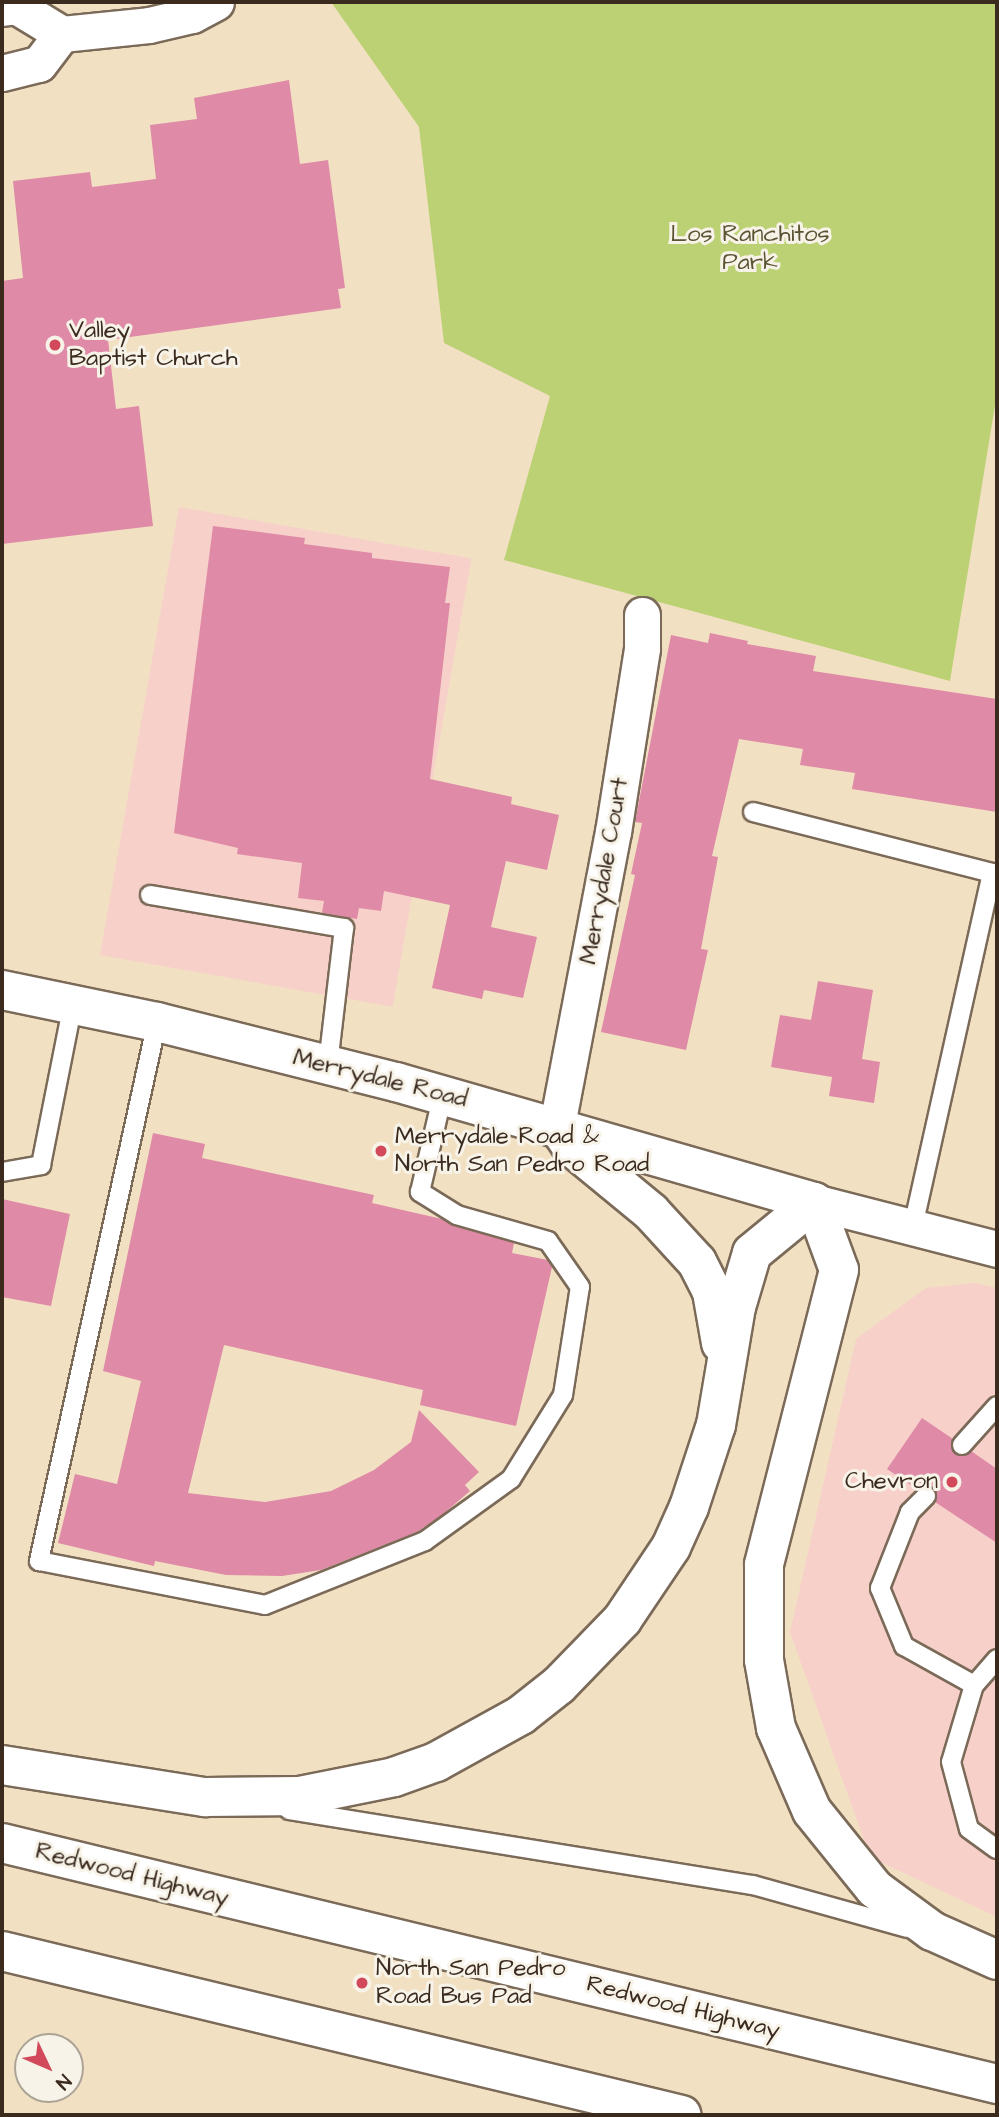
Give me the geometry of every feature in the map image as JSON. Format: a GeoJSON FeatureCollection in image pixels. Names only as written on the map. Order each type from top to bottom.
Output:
{"type":"FeatureCollection","features":[{"type":"Feature","properties":{"kind":"main road","name":"Merrydale Road"},"geometry":{"type":"LineString","coordinates":[[2,990],[157,1022],[443,1094],[814,1202]]}},
{"type":"Feature","properties":{"kind":"main road"},"geometry":{"type":"LineString","coordinates":[[557,1125],[571,1146],[670,1230],[706,1278],[721,1333],[716,1425]]}},
{"type":"Feature","properties":{"kind":"main road"},"geometry":{"type":"LineString","coordinates":[[2,1765],[159,1792],[254,1798],[346,1788],[436,1762],[521,1715],[593,1652],[646,1587],[689,1507],[716,1425],[736,1307],[752,1252],[814,1202],[839,1270],[764,1565],[762,1639],[774,1716],[812,1811],[858,1871],[911,1918],[995,1959]]}},
{"type":"Feature","properties":{"kind":"main road","name":"Redwood Highway"},"geometry":{"type":"LineString","coordinates":[[2,1843],[997,2084]]}},
{"type":"Feature","properties":{"kind":"main road"},"geometry":{"type":"LineString","coordinates":[[2,1951],[682,2115]]}},
{"type":"Feature","properties":{"kind":"street"},"geometry":{"type":"LineString","coordinates":[[2,73],[38,64],[62,34],[149,14],[192,15],[216,2]]}},
{"type":"Feature","properties":{"kind":"street"},"geometry":{"type":"LineString","coordinates":[[2,8],[16,6],[62,34]]}},
{"type":"Feature","properties":{"kind":"street","name":"Merrydale Court"},"geometry":{"type":"LineString","coordinates":[[557,1125],[613,832],[642,648],[642,615]]}},
{"type":"Feature","properties":{"kind":"street","name":"Merrydale Road"},"geometry":{"type":"LineString","coordinates":[[814,1202],[912,1230],[997,1249]]}},
{"type":"Feature","properties":{"kind":"lane"},"geometry":{"type":"LineString","coordinates":[[753,812],[992,873],[992,894],[912,1230]]}},
{"type":"Feature","properties":{"kind":"lane"},"geometry":{"type":"LineString","coordinates":[[150,895],[344,928],[328,1065]]}},
{"type":"Feature","properties":{"kind":"lane"},"geometry":{"type":"LineString","coordinates":[[2,1172],[41,1165],[73,1004]]}},
{"type":"Feature","properties":{"kind":"lane"},"geometry":{"type":"LineString","coordinates":[[157,1022],[39,1561],[265,1605],[425,1541],[511,1479],[563,1395],[580,1287],[548,1241],[457,1215],[420,1192],[443,1094]]}},
{"type":"Feature","properties":{"kind":"lane"},"geometry":{"type":"LineString","coordinates":[[962,1445],[997,1406]]}},
{"type":"Feature","properties":{"kind":"lane"},"geometry":{"type":"LineString","coordinates":[[926,1496],[910,1512],[880,1588],[904,1646],[974,1685]]}},
{"type":"Feature","properties":{"kind":"lane"},"geometry":{"type":"LineString","coordinates":[[997,1659],[974,1685],[951,1762],[969,1829],[997,1849]]}},
{"type":"Feature","properties":{"kind":"lane"},"geometry":{"type":"LineString","coordinates":[[159,1792],[443,1832],[753,1885],[848,1909],[995,1959]]}},
{"type":"Feature","properties":{"kind":"shaded area"},"geometry":{"type":"Polygon","coordinates":[[[179,507],[471,559],[392,1007],[100,955],[179,507]]]}},
{"type":"Feature","properties":{"kind":"shaded area"},"geometry":{"type":"Polygon","coordinates":[[[975,1283],[997,1288],[997,1917],[870,1857],[790,1632],[856,1339],[926,1288],[975,1283]]]}},
{"type":"Feature","properties":{"kind":"green space","name":"Los Ranchitos Park"},"geometry":{"type":"Polygon","coordinates":[[[331,2],[997,2],[997,393],[950,681],[504,560],[550,396],[444,343],[419,127],[331,2]]]}},
{"type":"Feature","properties":{"kind":"building"},"geometry":{"type":"Polygon","coordinates":[[[289,80],[300,164],[328,160],[345,288],[338,289],[341,308],[108,340],[116,409],[139,406],[153,526],[2,544],[2,281],[23,278],[13,181],[90,172],[92,187],[156,179],[150,125],[197,119],[194,98],[289,80]]]}},
{"type":"Feature","properties":{"kind":"building"},"geometry":{"type":"Polygon","coordinates":[[[213,526],[305,538],[304,544],[372,553],[372,558],[450,567],[445,603],[450,603],[430,779],[512,797],[511,804],[559,815],[547,870],[506,861],[491,927],[537,937],[523,998],[484,990],[482,999],[432,988],[450,905],[384,891],[381,911],[359,908],[357,919],[322,913],[324,901],[298,898],[302,863],[237,854],[238,848],[174,833],[213,526]]]}},
{"type":"Feature","properties":{"kind":"building"},"geometry":{"type":"Polygon","coordinates":[[[710,633],[748,641],[747,644],[816,656],[813,671],[997,699],[997,812],[852,789],[855,773],[800,765],[803,749],[739,739],[712,856],[718,857],[701,949],[708,950],[686,1050],[601,1032],[635,875],[631,874],[642,823],[635,822],[671,635],[708,643],[710,633]]]}},
{"type":"Feature","properties":{"kind":"building"},"geometry":{"type":"Polygon","coordinates":[[[818,981],[873,990],[862,1059],[880,1062],[874,1103],[829,1096],[832,1077],[771,1067],[780,1015],[811,1020],[818,981]]]}},
{"type":"Feature","properties":{"kind":"building"},"geometry":{"type":"Polygon","coordinates":[[[153,1133],[205,1144],[202,1158],[374,1195],[372,1203],[442,1219],[514,1243],[512,1253],[548,1260],[552,1267],[516,1426],[420,1405],[423,1390],[224,1345],[188,1493],[265,1502],[331,1491],[374,1470],[411,1442],[419,1410],[479,1472],[465,1485],[470,1491],[442,1515],[417,1532],[321,1570],[282,1576],[226,1575],[155,1561],[154,1566],[58,1543],[75,1474],[117,1484],[141,1381],[103,1371],[153,1133]]]}},
{"type":"Feature","properties":{"kind":"building"},"geometry":{"type":"Polygon","coordinates":[[[2,1199],[70,1214],[51,1306],[2,1297],[2,1199]]]}},
{"type":"Feature","properties":{"kind":"building","name":"Chevron"},"geometry":{"type":"Polygon","coordinates":[[[922,1418],[953,1439],[955,1454],[971,1451],[997,1469],[997,1543],[935,1502],[934,1488],[924,1485],[917,1489],[887,1469],[922,1418]]]}},
{"type":"Feature","properties":{"kind":"place","name":"Valley Baptist Church"},"geometry":{"type":"Point","coordinates":[55,345]}},
{"type":"Feature","properties":{"kind":"place","name":"Merrydale Road & North San Pedro Road"},"geometry":{"type":"Point","coordinates":[381,1151]}},
{"type":"Feature","properties":{"kind":"place","name":"Chevron"},"geometry":{"type":"Point","coordinates":[952,1482]}},
{"type":"Feature","properties":{"kind":"place","name":"North San Pedro Road Bus Pad"},"geometry":{"type":"Point","coordinates":[362,1983]}}]}
